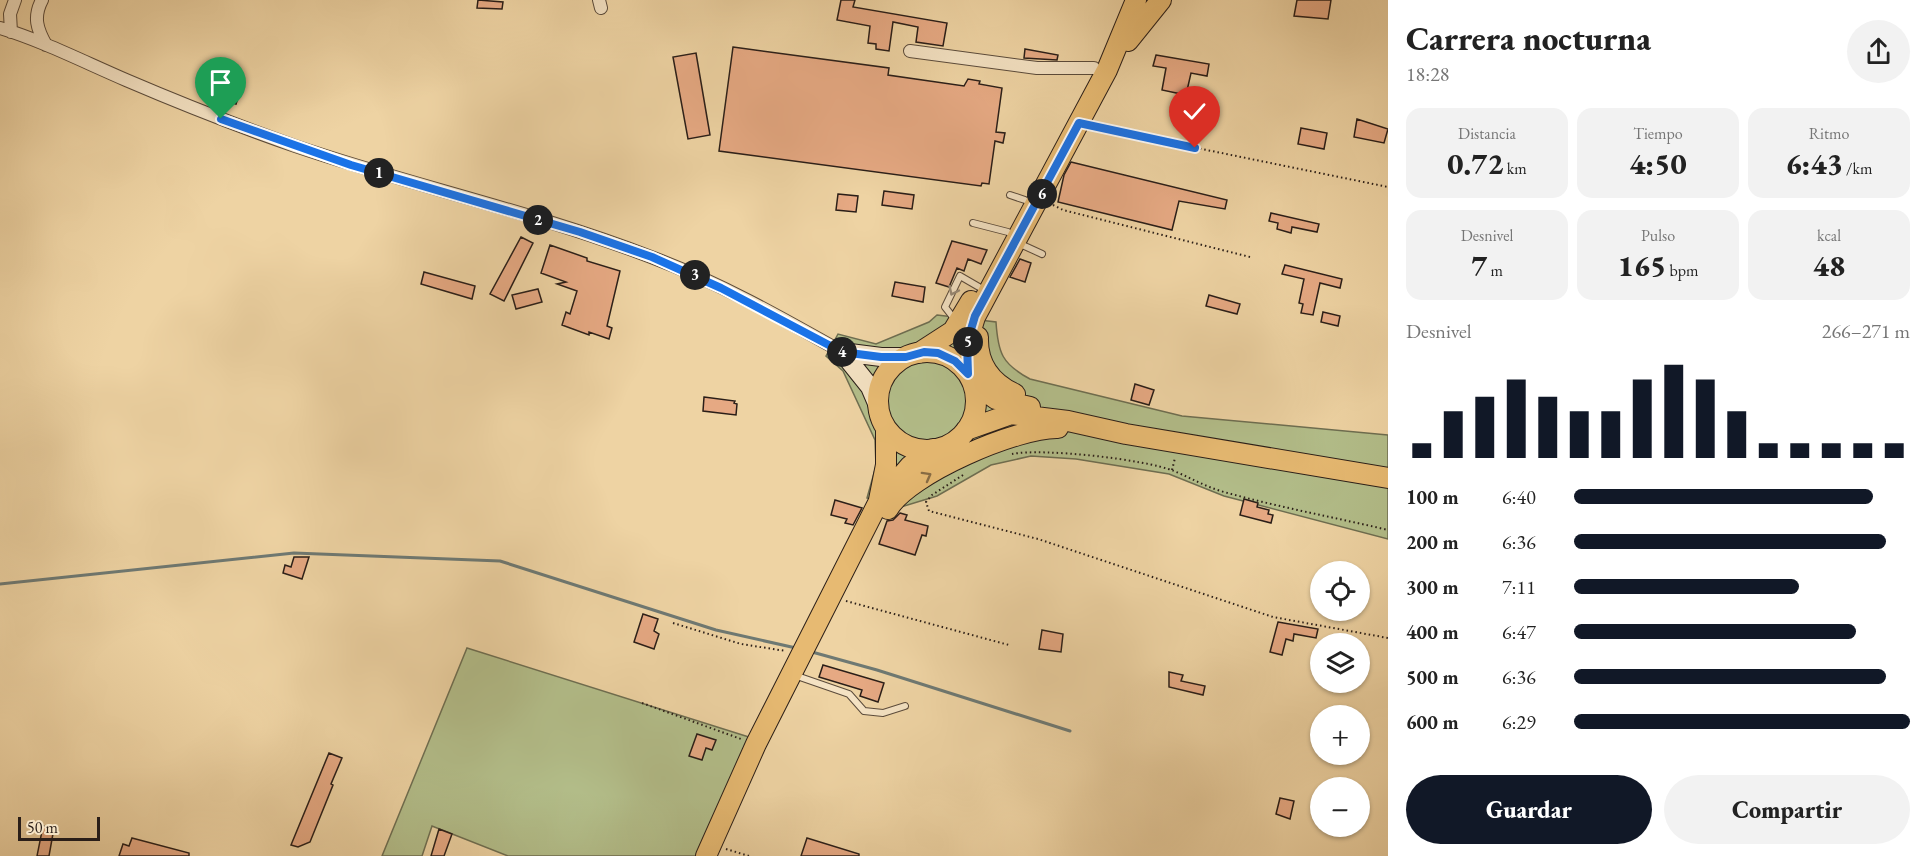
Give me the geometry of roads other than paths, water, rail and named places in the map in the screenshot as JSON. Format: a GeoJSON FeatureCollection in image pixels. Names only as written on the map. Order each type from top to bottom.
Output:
{"type":"FeatureCollection","features":[{"type":"Feature","properties":{"kind":"main road"},"geometry":{"type":"LineString","coordinates":[[1025,198],[1079,123],[1101,69],[1124,0]]}},
{"type":"Feature","properties":{"kind":"main road"},"geometry":{"type":"LineString","coordinates":[[878,503],[886,465],[886,428],[879,408],[880,387],[886,375],[895,364],[953,331],[986,285],[1012,237],[1025,198],[1101,69],[1136,0]]}},
{"type":"Feature","properties":{"kind":"main road"},"geometry":{"type":"LineString","coordinates":[[1101,69],[1161,0]]}},
{"type":"Feature","properties":{"kind":"main road"},"geometry":{"type":"LineString","coordinates":[[966,430],[975,407],[967,343],[986,285]]}},
{"type":"Feature","properties":{"kind":"main road"},"geometry":{"type":"LineString","coordinates":[[986,285],[978,326],[981,360],[994,382],[1008,391],[1036,401],[1047,408]]}},
{"type":"Feature","properties":{"kind":"main road"},"geometry":{"type":"LineString","coordinates":[[913,355],[933,352],[947,356],[959,364],[970,378],[996,399],[1008,403],[1388,465]]}},
{"type":"Feature","properties":{"kind":"main road"},"geometry":{"type":"LineString","coordinates":[[708,850],[739,767],[756,744],[785,680],[804,650],[878,503],[910,466],[933,449],[951,443],[966,430],[1011,414],[1388,478]]}},
{"type":"Feature","properties":{"kind":"main road"},"geometry":{"type":"LineString","coordinates":[[886,428],[906,445],[933,449]]}},
{"type":"Feature","properties":{"kind":"main road"},"geometry":{"type":"LineString","coordinates":[[834,590],[858,563],[893,501],[921,479],[1002,439],[1021,434],[1055,428],[1126,434]]}},
{"type":"Feature","properties":{"kind":"street"},"geometry":{"type":"LineString","coordinates":[[9,31],[10,14],[15,0]]}},
{"type":"Feature","properties":{"kind":"street"},"geometry":{"type":"LineString","coordinates":[[9,31],[39,5]]}},
{"type":"Feature","properties":{"kind":"street"},"geometry":{"type":"LineString","coordinates":[[39,5],[37,24],[46,45]]}},
{"type":"Feature","properties":{"kind":"street"},"geometry":{"type":"LineString","coordinates":[[9,31],[171,99],[295,146],[393,178],[580,232],[652,257],[721,288],[842,352],[881,357],[913,355]]}},
{"type":"Feature","properties":{"kind":"street"},"geometry":{"type":"LineString","coordinates":[[910,51],[1037,68],[1101,69]]}},
{"type":"Feature","properties":{"kind":"street"},"geometry":{"type":"LineString","coordinates":[[842,352],[870,387],[879,408]]}},
{"type":"Feature","properties":{"kind":"lane"},"geometry":{"type":"LineString","coordinates":[[973,223],[1012,237],[1042,254]]}},
{"type":"Feature","properties":{"kind":"lane"},"geometry":{"type":"LineString","coordinates":[[785,680],[849,694],[864,711],[883,712],[905,706]]}},
{"type":"Feature","properties":{"kind":"waterway"},"geometry":{"type":"LineString","coordinates":[[0,584],[294,553],[500,561],[716,630],[796,648]]}},
{"type":"Feature","properties":{"kind":"waterway"},"geometry":{"type":"LineString","coordinates":[[812,652],[877,670],[1070,731]]}}]}
